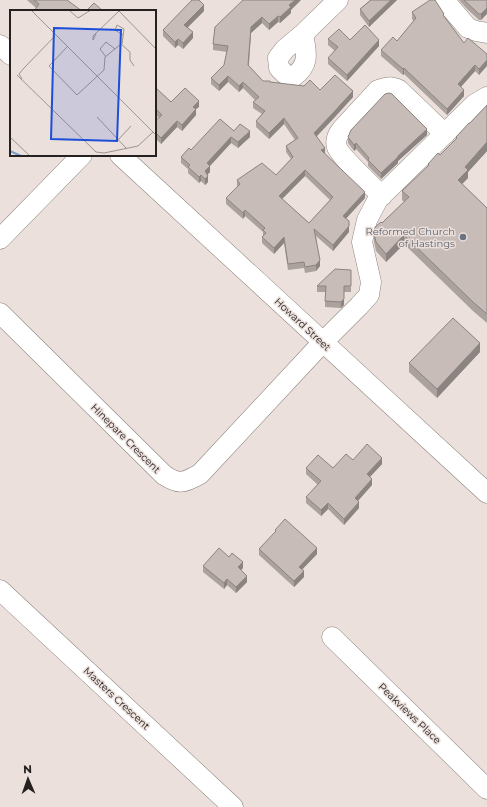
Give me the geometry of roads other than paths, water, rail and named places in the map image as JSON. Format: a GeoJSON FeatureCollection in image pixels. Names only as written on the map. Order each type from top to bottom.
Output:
{"type":"FeatureCollection","features":[{"type":"Feature","properties":{"kind":"street"},"geometry":{"type":"LineString","coordinates":[[303,34],[338,0]]}},
{"type":"Feature","properties":{"kind":"street"},"geometry":{"type":"LineString","coordinates":[[444,0],[468,28],[487,33]]}},
{"type":"Feature","properties":{"kind":"street"},"geometry":{"type":"LineString","coordinates":[[382,196],[343,156],[337,148],[336,142],[342,129],[378,90],[392,87],[399,90],[445,134]]}},
{"type":"Feature","properties":{"kind":"street","name":"Hinepare Crescent"},"geometry":{"type":"LineString","coordinates":[[0,313],[164,475],[179,482],[189,481],[200,474],[369,295],[371,282],[362,242],[367,220],[378,199],[475,104],[487,97]]}},
{"type":"Feature","properties":{"kind":"street"},"geometry":{"type":"LineString","coordinates":[[0,239],[81,156]]}},
{"type":"Feature","properties":{"kind":"street","name":"Howard Street"},"geometry":{"type":"LineString","coordinates":[[121,156],[487,493]]}},
{"type":"Feature","properties":{"kind":"street","name":"Masters Crescent"},"geometry":{"type":"LineString","coordinates":[[0,590],[233,807]]}},
{"type":"Feature","properties":{"kind":"street","name":"Peakviews Place"},"geometry":{"type":"LineString","coordinates":[[332,637],[487,788]]}},
{"type":"Feature","properties":{"kind":"place","name":"Reformed Church of Hastings"},"geometry":{"type":"Point","coordinates":[463,237]}}]}
